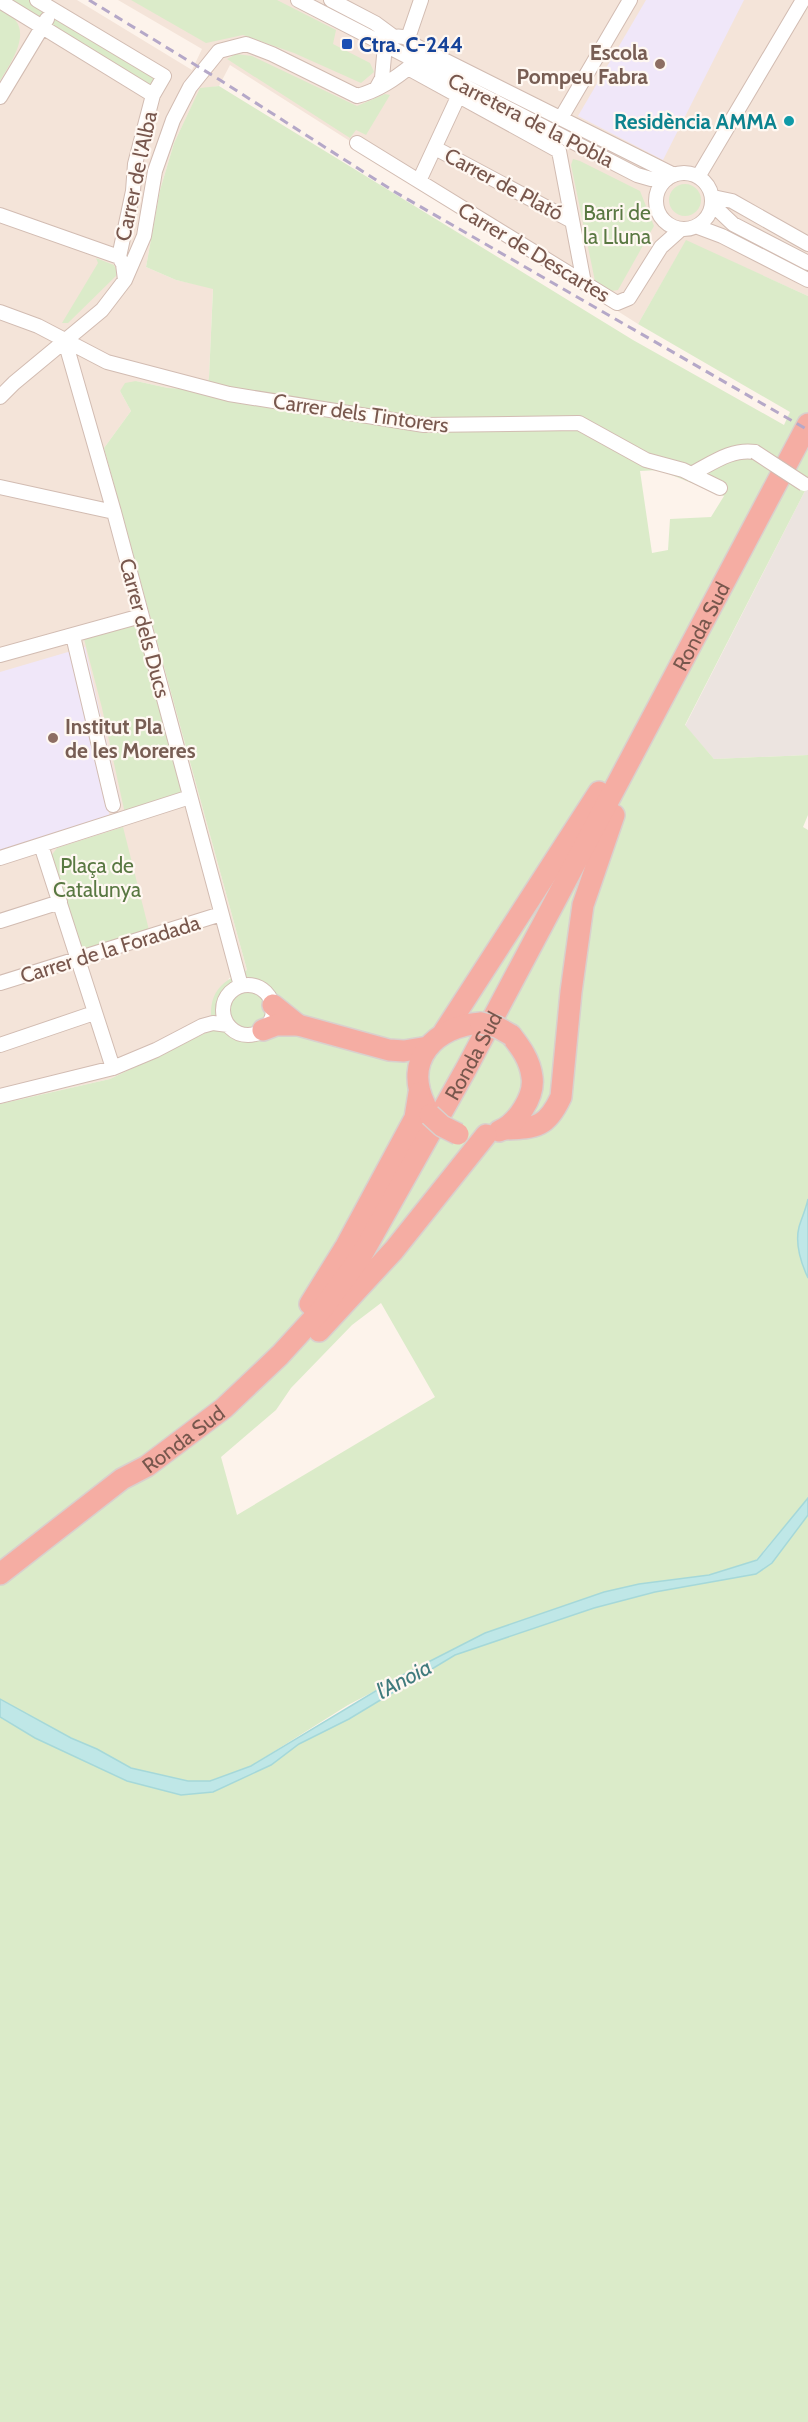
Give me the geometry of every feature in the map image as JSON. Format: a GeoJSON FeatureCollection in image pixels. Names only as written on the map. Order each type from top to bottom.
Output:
{"type":"FeatureCollection","features":[{"type":"Feature","properties":{"kind":"highway","name":"Ronda Sud"},"geometry":{"type":"LineString","coordinates":[[0,1574],[122,1479],[147,1466],[224,1408],[280,1355],[323,1308],[361,1256],[472,1058],[808,424]]}},
{"type":"Feature","properties":{"kind":"highway"},"geometry":{"type":"LineString","coordinates":[[147,1466],[273,1349],[313,1299],[346,1246],[416,1118],[418,1084],[428,1047],[444,1032],[626,752],[651,722]]}},
{"type":"Feature","properties":{"kind":"highway"},"geometry":{"type":"LineString","coordinates":[[389,1050],[402,1057],[418,1084],[430,1115],[442,1126],[458,1134],[531,1128],[544,1122],[555,1110],[561,1097],[571,992],[584,905],[609,827],[645,750],[651,722]]}},
{"type":"Feature","properties":{"kind":"highway"},"geometry":{"type":"LineString","coordinates":[[273,1005],[298,1024]]}},
{"type":"Feature","properties":{"kind":"highway"},"geometry":{"type":"LineString","coordinates":[[147,1466],[213,1427],[323,1327],[394,1250],[496,1132],[521,1113],[530,1094],[533,1078],[525,1052],[511,1035],[497,1027],[481,1023],[458,1026],[444,1032]]}},
{"type":"Feature","properties":{"kind":"highway"},"geometry":{"type":"LineString","coordinates":[[263,1030],[276,1024],[298,1024],[389,1050],[404,1051],[428,1047]]}},
{"type":"Feature","properties":{"kind":"street"},"geometry":{"type":"LineString","coordinates":[[0,96],[53,9],[37,0]]}},
{"type":"Feature","properties":{"kind":"street","name":"Carretera de la Pobla"},"geometry":{"type":"LineString","coordinates":[[298,0],[401,42],[561,118],[671,177]]}},
{"type":"Feature","properties":{"kind":"street","name":"Carretera de la Pobla"},"geometry":{"type":"LineString","coordinates":[[331,0],[375,23],[401,42],[409,66],[637,175],[651,178],[671,177]]}},
{"type":"Feature","properties":{"kind":"street"},"geometry":{"type":"LineString","coordinates":[[376,89],[382,78],[385,60],[401,42],[421,0]]}},
{"type":"Feature","properties":{"kind":"street"},"geometry":{"type":"LineString","coordinates":[[561,118],[630,0]]}},
{"type":"Feature","properties":{"kind":"street"},"geometry":{"type":"LineString","coordinates":[[698,177],[803,0]]}},
{"type":"Feature","properties":{"kind":"street"},"geometry":{"type":"LineString","coordinates":[[0,1],[153,95]]}},
{"type":"Feature","properties":{"kind":"street","name":"Carrer de l'Alba"},"geometry":{"type":"LineString","coordinates":[[53,9],[164,76],[153,95],[135,164],[133,191],[119,257],[123,264],[125,280]]}},
{"type":"Feature","properties":{"kind":"street"},"geometry":{"type":"LineString","coordinates":[[401,42],[409,66]]}},
{"type":"Feature","properties":{"kind":"street","name":"Carrer de l'Alba"},"geometry":{"type":"LineString","coordinates":[[0,397],[102,310],[125,280],[141,248],[155,171],[169,129],[190,87],[219,51],[246,44],[272,54],[357,96],[389,82],[409,66]]}},
{"type":"Feature","properties":{"kind":"street"},"geometry":{"type":"LineString","coordinates":[[385,60],[392,68],[409,66],[458,97],[559,151],[584,283]]}},
{"type":"Feature","properties":{"kind":"street"},"geometry":{"type":"LineString","coordinates":[[419,181],[458,97]]}},
{"type":"Feature","properties":{"kind":"street","name":"Carrer de Descartes"},"geometry":{"type":"LineString","coordinates":[[357,143],[617,303],[629,298],[660,247],[680,230]]}},
{"type":"Feature","properties":{"kind":"street","name":"Carrer de Plató"},"geometry":{"type":"LineString","coordinates":[[435,148],[572,220]]}},
{"type":"Feature","properties":{"kind":"street"},"geometry":{"type":"LineString","coordinates":[[733,224],[701,224],[680,230],[665,223],[656,209],[661,185],[671,177],[682,173],[698,177],[705,182],[713,201],[733,224],[808,263]]}},
{"type":"Feature","properties":{"kind":"street","name":"Carretera de la Pobla"},"geometry":{"type":"LineString","coordinates":[[637,175],[648,187],[656,201]]}},
{"type":"Feature","properties":{"kind":"street"},"geometry":{"type":"LineString","coordinates":[[701,224],[713,201]]}},
{"type":"Feature","properties":{"kind":"street"},"geometry":{"type":"LineString","coordinates":[[713,201],[732,201],[808,244]]}},
{"type":"Feature","properties":{"kind":"street"},"geometry":{"type":"LineString","coordinates":[[0,214],[119,257]]}},
{"type":"Feature","properties":{"kind":"street","name":"Carrer de Descartes"},"geometry":{"type":"LineString","coordinates":[[660,247],[665,223]]}},
{"type":"Feature","properties":{"kind":"street"},"geometry":{"type":"LineString","coordinates":[[701,224],[808,280]]}},
{"type":"Feature","properties":{"kind":"street","name":"Carrer de l'Alba"},"geometry":{"type":"LineString","coordinates":[[119,257],[132,254],[141,248]]}},
{"type":"Feature","properties":{"kind":"street","name":"Carrer dels Tintorers"},"geometry":{"type":"LineString","coordinates":[[0,312],[38,326],[107,362],[229,394],[424,425],[579,423],[646,459],[691,474],[720,488]]}},
{"type":"Feature","properties":{"kind":"street","name":"Carrer dels Ducs"},"geometry":{"type":"LineString","coordinates":[[65,341],[114,512],[241,986]]}},
{"type":"Feature","properties":{"kind":"street"},"geometry":{"type":"LineString","coordinates":[[0,378],[14,383]]}},
{"type":"Feature","properties":{"kind":"street"},"geometry":{"type":"LineString","coordinates":[[691,474],[744,450],[755,452],[806,485]]}},
{"type":"Feature","properties":{"kind":"street"},"geometry":{"type":"LineString","coordinates":[[0,487],[114,512]]}},
{"type":"Feature","properties":{"kind":"street"},"geometry":{"type":"LineString","coordinates":[[0,655],[141,616]]}},
{"type":"Feature","properties":{"kind":"street"},"geometry":{"type":"LineString","coordinates":[[73,636],[113,805]]}},
{"type":"Feature","properties":{"kind":"street"},"geometry":{"type":"LineString","coordinates":[[0,858],[190,797]]}},
{"type":"Feature","properties":{"kind":"street"},"geometry":{"type":"LineString","coordinates":[[41,845],[113,1068]]}},
{"type":"Feature","properties":{"kind":"street"},"geometry":{"type":"LineString","coordinates":[[0,921],[60,902]]}},
{"type":"Feature","properties":{"kind":"street","name":"Carrer de la Foradada"},"geometry":{"type":"LineString","coordinates":[[0,983],[221,914]]}},
{"type":"Feature","properties":{"kind":"street"},"geometry":{"type":"LineString","coordinates":[[241,986],[258,986],[270,998],[273,1005],[271,1019],[263,1030],[248,1035],[233,1030],[228,1025],[223,1009],[224,1002],[234,989],[241,986]]}},
{"type":"Feature","properties":{"kind":"street"},"geometry":{"type":"LineString","coordinates":[[0,1045],[94,1013]]}},
{"type":"Feature","properties":{"kind":"street"},"geometry":{"type":"LineString","coordinates":[[0,1096],[113,1068],[156,1050],[202,1026],[213,1023],[228,1025]]}},
{"type":"Feature","properties":{"kind":"shaded area"},"geometry":{"type":"Polygon","coordinates":[[[0,0],[77,0],[192,70],[202,49],[118,0],[808,0],[808,296],[686,241],[638,324],[230,65],[219,86],[200,89],[174,143],[160,190],[146,267],[176,280],[213,288],[209,377],[206,391],[168,388],[136,381],[120,391],[131,411],[104,448],[247,970],[229,978],[212,1030],[110,1079],[0,1104],[0,0]]]}},
{"type":"Feature","properties":{"kind":"shaded area","name":"Escola Pompeu Fabra"},"geometry":{"type":"Polygon","coordinates":[[[646,0],[744,0],[663,160],[578,116],[646,0]]]}},
{"type":"Feature","properties":{"kind":"shaded area"},"geometry":{"type":"Polygon","coordinates":[[[808,485],[808,755],[714,759],[685,726],[808,485]]]}},
{"type":"Feature","properties":{"kind":"shaded area","name":"Institut Pla de les Moreres"},"geometry":{"type":"Polygon","coordinates":[[[85,647],[121,804],[108,808],[110,818],[0,850],[0,672],[85,647]]]}},
{"type":"Feature","properties":{"kind":"green space"},"geometry":{"type":"Polygon","coordinates":[[[8,0],[31,0],[159,77],[153,88],[8,0]]]}},
{"type":"Feature","properties":{"kind":"green space"},"geometry":{"type":"Polygon","coordinates":[[[131,0],[277,0],[336,30],[333,44],[370,63],[374,72],[361,83],[294,53],[243,35],[206,43],[131,0]]]}},
{"type":"Feature","properties":{"kind":"green space"},"geometry":{"type":"Polygon","coordinates":[[[0,10],[11,16],[18,24],[20,33],[16,53],[0,81],[0,10]]]}},
{"type":"Feature","properties":{"kind":"green space"},"geometry":{"type":"Polygon","coordinates":[[[236,54],[252,56],[357,106],[385,94],[390,95],[366,135],[356,130],[350,138],[227,59],[236,54]]]}},
{"type":"Feature","properties":{"kind":"green space"},"geometry":{"type":"Polygon","coordinates":[[[219,86],[633,340],[784,425],[790,412],[638,324],[686,240],[808,296],[808,485],[685,725],[714,759],[808,755],[808,815],[803,827],[808,830],[808,1199],[799,1227],[798,1246],[808,1278],[808,1498],[756,1560],[709,1575],[639,1584],[604,1592],[485,1633],[348,1705],[251,1766],[210,1781],[188,1781],[131,1768],[0,1699],[0,1104],[110,1079],[212,1030],[211,1008],[216,992],[227,981],[247,970],[104,448],[131,411],[120,391],[125,383],[136,381],[168,388],[206,390],[209,377],[213,289],[176,280],[146,267],[160,190],[174,143],[200,88],[219,86]],[[659,470],[640,471],[652,553],[668,550],[670,519],[711,517],[724,496],[659,470]],[[381,1303],[352,1325],[291,1388],[276,1410],[221,1457],[237,1515],[435,1397],[381,1303]]]}},
{"type":"Feature","properties":{"kind":"green space","name":"Barri de la Lluna"},"geometry":{"type":"Polygon","coordinates":[[[573,159],[640,191],[654,226],[618,290],[611,291],[595,281],[571,165],[573,159]]]}},
{"type":"Feature","properties":{"kind":"green space"},"geometry":{"type":"Polygon","coordinates":[[[685,184],[696,189],[701,200],[696,211],[685,216],[674,211],[669,200],[674,189],[685,184]]]}},
{"type":"Feature","properties":{"kind":"green space"},"geometry":{"type":"Polygon","coordinates":[[[96,258],[114,265],[116,276],[68,323],[62,323],[98,263],[96,258]]]}},
{"type":"Feature","properties":{"kind":"green space"},"geometry":{"type":"Polygon","coordinates":[[[135,624],[140,628],[184,791],[177,797],[125,814],[84,639],[135,624]]]}},
{"type":"Feature","properties":{"kind":"green space","name":"Plaça de Catalunya"},"geometry":{"type":"Polygon","coordinates":[[[123,827],[149,930],[82,951],[51,856],[57,848],[123,827]]]}},
{"type":"Feature","properties":{"kind":"green space"},"geometry":{"type":"Polygon","coordinates":[[[808,1515],[808,2422],[0,2422],[0,1717],[35,1738],[127,1781],[181,1795],[213,1792],[271,1765],[299,1744],[349,1719],[455,1655],[594,1608],[655,1592],[756,1574],[772,1563],[808,1515]]]}},
{"type":"Feature","properties":{"kind":"water"},"geometry":{"type":"Polygon","coordinates":[[[808,1199],[808,1278],[801,1259],[798,1240],[799,1227],[808,1199]]]}},
{"type":"Feature","properties":{"kind":"water","name":"l'Anoia"},"geometry":{"type":"Polygon","coordinates":[[[808,1498],[808,1515],[772,1563],[756,1574],[655,1592],[594,1608],[455,1655],[349,1719],[299,1744],[271,1765],[213,1792],[181,1795],[127,1781],[35,1738],[0,1717],[0,1699],[131,1768],[188,1781],[210,1781],[251,1766],[399,1677],[485,1633],[604,1592],[639,1584],[709,1575],[757,1560],[808,1498]]]}},
{"type":"Feature","properties":{"kind":"railway"},"geometry":{"type":"LineString","coordinates":[[89,0],[220,80],[395,192],[808,430]]}},
{"type":"Feature","properties":{"kind":"place","name":"Ctra. C-244"},"geometry":{"type":"Point","coordinates":[347,44]}},
{"type":"Feature","properties":{"kind":"place","name":"Escola Pompeu Fabra"},"geometry":{"type":"Point","coordinates":[660,64]}},
{"type":"Feature","properties":{"kind":"place","name":"Residència AMMA"},"geometry":{"type":"Point","coordinates":[789,121]}},
{"type":"Feature","properties":{"kind":"place","name":"Institut Pla de les Moreres"},"geometry":{"type":"Point","coordinates":[53,738]}}]}
